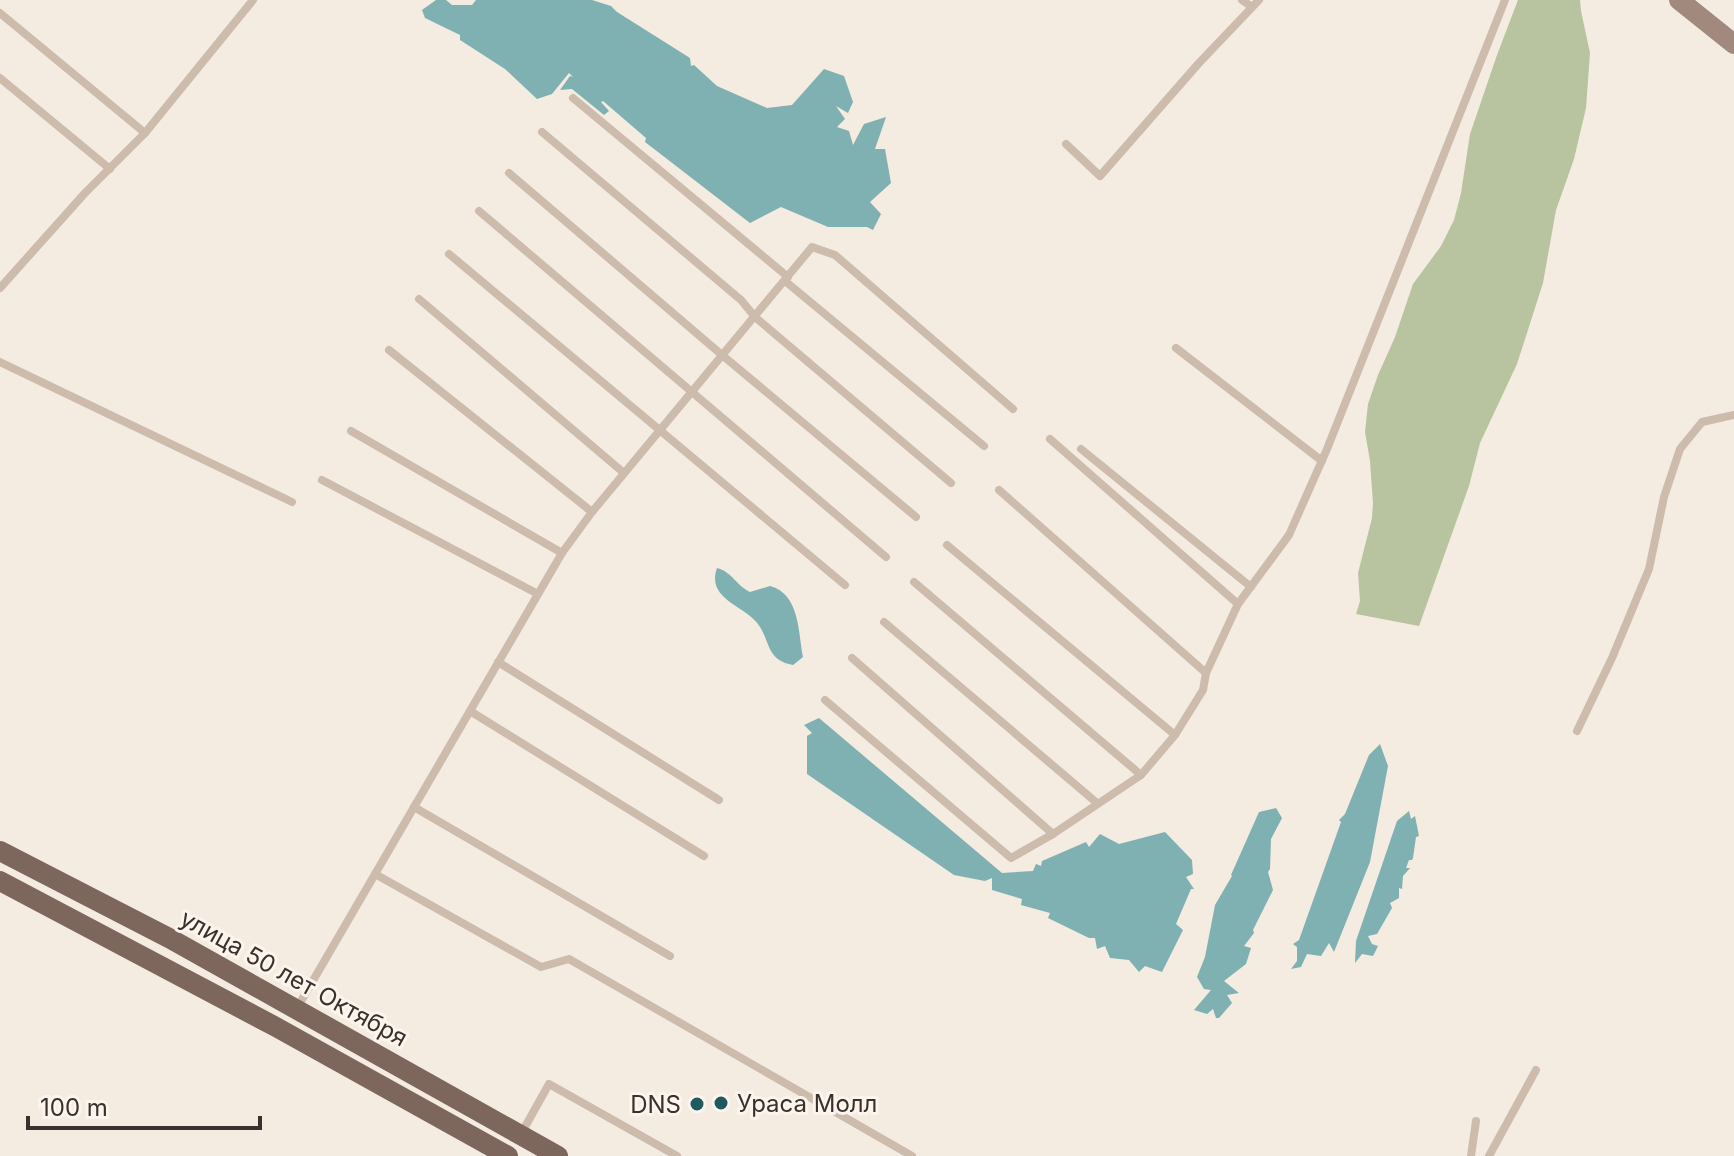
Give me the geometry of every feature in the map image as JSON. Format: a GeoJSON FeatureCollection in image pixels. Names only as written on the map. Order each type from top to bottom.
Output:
{"type":"FeatureCollection","features":[{"type":"Feature","properties":{"kind":"main road","name":"улица 50 лет Октября"},"geometry":{"type":"LineString","coordinates":[[0,851],[297,1008],[558,1156]]}},
{"type":"Feature","properties":{"kind":"main road"},"geometry":{"type":"LineString","coordinates":[[0,881],[276,1027],[508,1156]]}},
{"type":"Feature","properties":{"kind":"street"},"geometry":{"type":"LineString","coordinates":[[1679,0],[1734,44]]}},
{"type":"Feature","properties":{"kind":"lane"},"geometry":{"type":"LineString","coordinates":[[0,288],[85,193],[145,133],[253,0]]}},
{"type":"Feature","properties":{"kind":"lane"},"geometry":{"type":"LineString","coordinates":[[1066,144],[1100,176],[1255,4],[1242,0]]}},
{"type":"Feature","properties":{"kind":"lane"},"geometry":{"type":"LineString","coordinates":[[825,700],[1011,858],[1141,775],[1175,735],[1203,690],[1206,673],[1238,604],[1289,535],[1322,461],[1505,0]]}},
{"type":"Feature","properties":{"kind":"lane"},"geometry":{"type":"LineString","coordinates":[[0,13],[145,133]]}},
{"type":"Feature","properties":{"kind":"lane"},"geometry":{"type":"LineString","coordinates":[[0,78],[110,169]]}},
{"type":"Feature","properties":{"kind":"lane"},"geometry":{"type":"LineString","coordinates":[[573,98],[984,446]]}},
{"type":"Feature","properties":{"kind":"lane"},"geometry":{"type":"LineString","coordinates":[[542,132],[951,483]]}},
{"type":"Feature","properties":{"kind":"lane"},"geometry":{"type":"LineString","coordinates":[[509,173],[916,517]]}},
{"type":"Feature","properties":{"kind":"lane"},"geometry":{"type":"LineString","coordinates":[[479,211],[886,557]]}},
{"type":"Feature","properties":{"kind":"lane"},"geometry":{"type":"LineString","coordinates":[[297,1008],[562,553],[592,512],[812,247],[835,255],[1013,409]]}},
{"type":"Feature","properties":{"kind":"lane"},"geometry":{"type":"LineString","coordinates":[[449,254],[845,585]]}},
{"type":"Feature","properties":{"kind":"lane"},"geometry":{"type":"LineString","coordinates":[[419,299],[624,473]]}},
{"type":"Feature","properties":{"kind":"lane"},"geometry":{"type":"LineString","coordinates":[[1176,348],[1322,461]]}},
{"type":"Feature","properties":{"kind":"lane"},"geometry":{"type":"LineString","coordinates":[[389,350],[592,512]]}},
{"type":"Feature","properties":{"kind":"lane"},"geometry":{"type":"LineString","coordinates":[[0,362],[292,502]]}},
{"type":"Feature","properties":{"kind":"lane"},"geometry":{"type":"LineString","coordinates":[[1577,731],[1649,569],[1664,497],[1680,449],[1702,422],[1734,415]]}},
{"type":"Feature","properties":{"kind":"lane"},"geometry":{"type":"LineString","coordinates":[[351,431],[562,553]]}},
{"type":"Feature","properties":{"kind":"lane"},"geometry":{"type":"LineString","coordinates":[[1050,439],[1238,604]]}},
{"type":"Feature","properties":{"kind":"lane"},"geometry":{"type":"LineString","coordinates":[[1081,449],[1251,587]]}},
{"type":"Feature","properties":{"kind":"lane"},"geometry":{"type":"LineString","coordinates":[[322,480],[538,594]]}},
{"type":"Feature","properties":{"kind":"lane"},"geometry":{"type":"LineString","coordinates":[[999,490],[1206,673]]}},
{"type":"Feature","properties":{"kind":"lane"},"geometry":{"type":"LineString","coordinates":[[947,545],[1175,735]]}},
{"type":"Feature","properties":{"kind":"lane"},"geometry":{"type":"LineString","coordinates":[[914,582],[1141,775]]}},
{"type":"Feature","properties":{"kind":"lane"},"geometry":{"type":"LineString","coordinates":[[884,622],[1097,803]]}},
{"type":"Feature","properties":{"kind":"lane"},"geometry":{"type":"LineString","coordinates":[[852,658],[1053,834]]}},
{"type":"Feature","properties":{"kind":"lane"},"geometry":{"type":"LineString","coordinates":[[498,662],[719,800]]}},
{"type":"Feature","properties":{"kind":"lane"},"geometry":{"type":"LineString","coordinates":[[470,711],[704,856]]}},
{"type":"Feature","properties":{"kind":"lane"},"geometry":{"type":"LineString","coordinates":[[414,807],[670,956]]}},
{"type":"Feature","properties":{"kind":"lane"},"geometry":{"type":"LineString","coordinates":[[375,874],[541,967],[569,959],[912,1156]]}},
{"type":"Feature","properties":{"kind":"lane"},"geometry":{"type":"LineString","coordinates":[[1489,1156],[1536,1070]]}},
{"type":"Feature","properties":{"kind":"lane"},"geometry":{"type":"LineString","coordinates":[[520,1134],[549,1084],[677,1156]]}},
{"type":"Feature","properties":{"kind":"lane"},"geometry":{"type":"LineString","coordinates":[[1471,1156],[1476,1121]]}},
{"type":"Feature","properties":{"kind":"green space"},"geometry":{"type":"Polygon","coordinates":[[[1518,0],[1580,0],[1590,53],[1586,108],[1574,159],[1556,210],[1543,283],[1517,364],[1480,443],[1469,486],[1419,626],[1356,614],[1360,601],[1358,573],[1373,503],[1365,432],[1368,404],[1413,284],[1441,246],[1454,220],[1470,134],[1518,0]]]}},
{"type":"Feature","properties":{"kind":"water"},"geometry":{"type":"Polygon","coordinates":[[[436,0],[446,0],[452,5],[472,5],[476,0],[592,0],[611,6],[690,58],[691,66],[694,65],[717,86],[767,108],[792,105],[824,69],[844,76],[853,102],[848,113],[836,106],[845,119],[837,127],[849,131],[853,145],[864,124],[886,117],[875,149],[885,149],[891,183],[870,202],[881,214],[873,230],[867,227],[828,227],[781,207],[750,223],[645,142],[646,138],[603,101],[609,111],[604,115],[572,89],[560,90],[570,76],[573,77],[569,73],[552,94],[537,99],[505,69],[460,40],[460,35],[425,18],[422,10],[436,0]]]}},
{"type":"Feature","properties":{"kind":"water"},"geometry":{"type":"Polygon","coordinates":[[[717,568],[750,592],[770,586],[787,597],[796,615],[803,657],[793,665],[773,655],[758,624],[721,594],[715,579],[717,568]]]}},
{"type":"Feature","properties":{"kind":"water"},"geometry":{"type":"Polygon","coordinates":[[[819,718],[1002,873],[1033,871],[1036,864],[1041,866],[1042,861],[1086,842],[1089,847],[1100,834],[1119,844],[1165,832],[1192,860],[1193,874],[1186,877],[1194,889],[1191,889],[1176,924],[1183,930],[1162,972],[1145,966],[1139,972],[1129,960],[1110,958],[1105,946],[1097,949],[1095,938],[1048,918],[1050,913],[1021,905],[1022,899],[992,890],[992,878],[985,881],[954,875],[807,774],[807,736],[812,733],[804,725],[819,718]]]}},
{"type":"Feature","properties":{"kind":"water"},"geometry":{"type":"Polygon","coordinates":[[[1380,744],[1388,766],[1370,862],[1334,952],[1329,943],[1321,956],[1307,954],[1301,967],[1291,969],[1297,961],[1297,947],[1293,944],[1299,940],[1341,822],[1339,820],[1345,814],[1369,755],[1380,744]]]}},
{"type":"Feature","properties":{"kind":"water"},"geometry":{"type":"Polygon","coordinates":[[[1276,808],[1282,818],[1271,839],[1268,872],[1273,890],[1254,933],[1244,946],[1251,948],[1246,964],[1224,981],[1239,993],[1227,995],[1232,1003],[1216,1018],[1213,1009],[1207,1014],[1194,1010],[1211,990],[1204,989],[1197,977],[1205,957],[1215,905],[1232,876],[1259,812],[1276,808]]]}},
{"type":"Feature","properties":{"kind":"water"},"geometry":{"type":"Polygon","coordinates":[[[1409,811],[1411,819],[1415,816],[1419,836],[1416,837],[1413,858],[1406,868],[1410,868],[1403,876],[1399,898],[1390,903],[1392,908],[1377,934],[1368,936],[1372,944],[1378,946],[1373,956],[1362,954],[1355,963],[1356,941],[1397,821],[1409,811]]]}},
{"type":"Feature","properties":{"kind":"place","name":"Ураса Молл"},"geometry":{"type":"Point","coordinates":[721,1103]}},
{"type":"Feature","properties":{"kind":"place","name":"DNS"},"geometry":{"type":"Point","coordinates":[697,1104]}}]}
